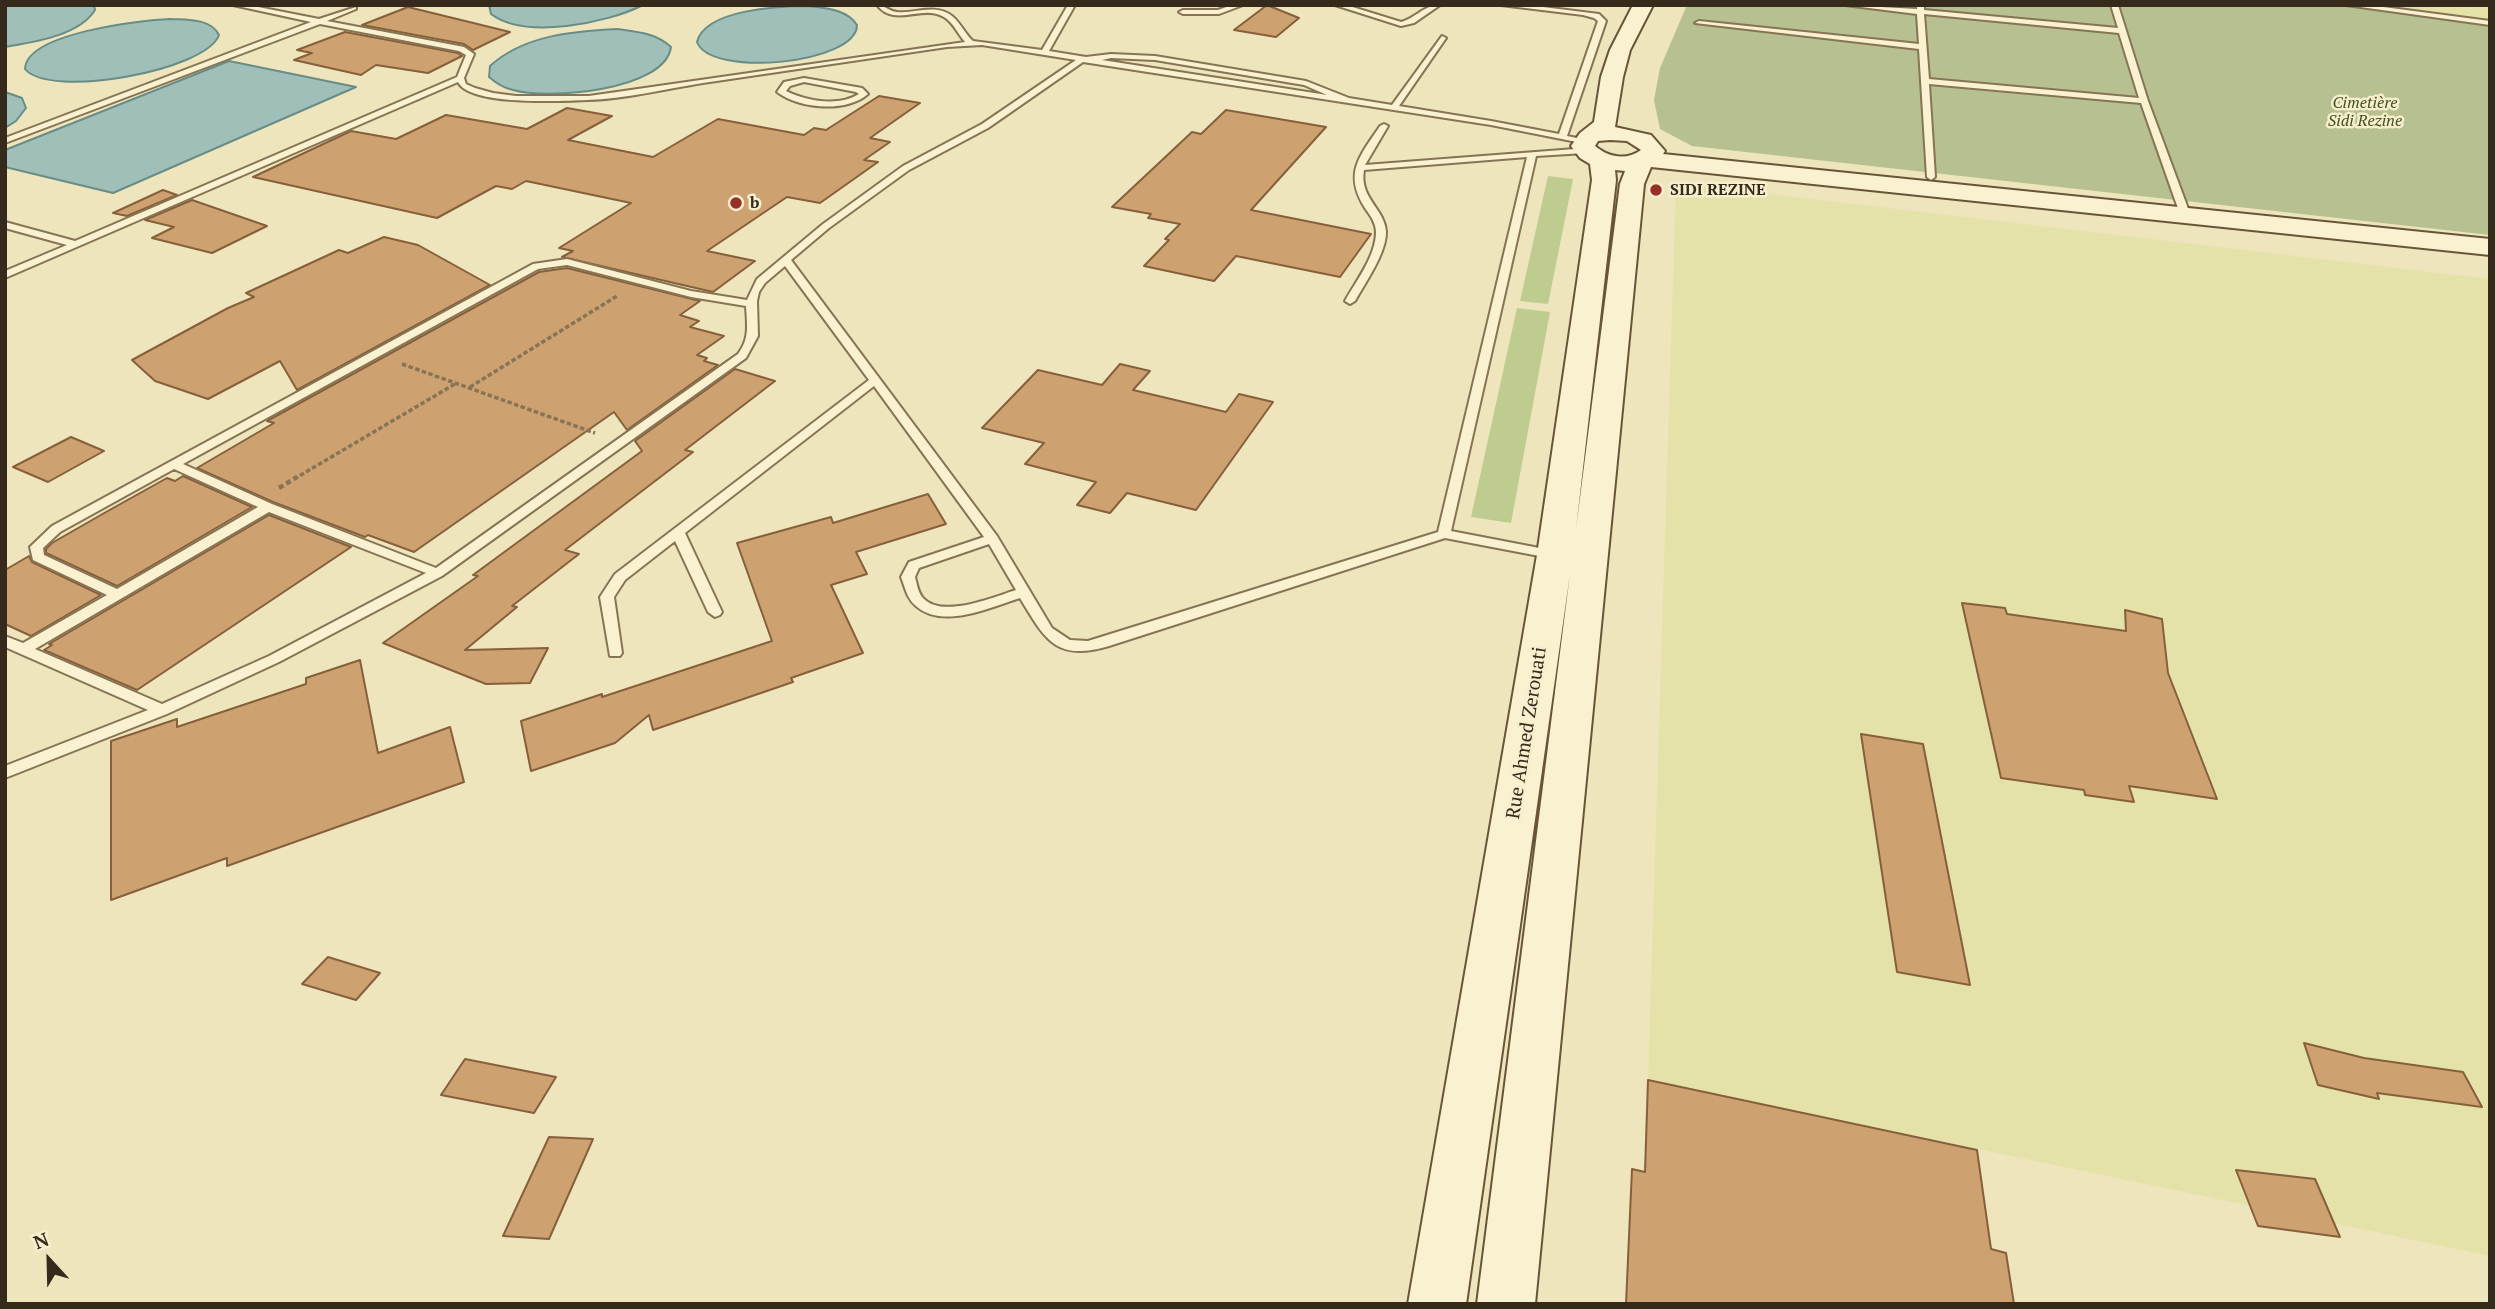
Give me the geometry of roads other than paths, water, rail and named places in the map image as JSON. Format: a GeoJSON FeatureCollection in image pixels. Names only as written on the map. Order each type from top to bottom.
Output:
{"type":"FeatureCollection","features":[{"type":"Feature","properties":{"kind":"main road"},"geometry":{"type":"LineString","coordinates":[[1507,1304],[1632,184],[1605,125],[1612,78],[1620,50],[1643,5]]}},
{"type":"Feature","properties":{"kind":"main road"},"geometry":{"type":"LineString","coordinates":[[1639,60],[1661,5]]}},
{"type":"Feature","properties":{"kind":"main road"},"geometry":{"type":"LineString","coordinates":[[1614,144],[1931,177],[2490,247]]}},
{"type":"Feature","properties":{"kind":"main road"},"geometry":{"type":"LineString","coordinates":[[1614,144],[2183,209],[2490,237]]}},
{"type":"Feature","properties":{"kind":"main road","name":"Rue Ahmed Zerouati"},"geometry":{"type":"LineString","coordinates":[[1437,1304],[1555,555],[1604,180],[1614,144]]}},
{"type":"Feature","properties":{"kind":"lane"},"geometry":{"type":"LineString","coordinates":[[5,275],[460,78],[470,54],[461,49],[236,5]]}},
{"type":"Feature","properties":{"kind":"lane"},"geometry":{"type":"LineString","coordinates":[[273,12],[291,5]]}},
{"type":"Feature","properties":{"kind":"lane"},"geometry":{"type":"LineString","coordinates":[[880,5],[883,10],[899,14],[929,8],[954,19],[957,31],[971,43]]}},
{"type":"Feature","properties":{"kind":"lane"},"geometry":{"type":"LineString","coordinates":[[1044,53],[1072,5]]}},
{"type":"Feature","properties":{"kind":"lane"},"geometry":{"type":"LineString","coordinates":[[1184,12],[1219,12],[1240,5]]}},
{"type":"Feature","properties":{"kind":"lane"},"geometry":{"type":"LineString","coordinates":[[1338,5],[1401,24],[1411,23],[1426,10],[1437,5]]}},
{"type":"Feature","properties":{"kind":"lane"},"geometry":{"type":"LineString","coordinates":[[1504,5],[1583,13],[1596,16],[1602,21],[1614,144]]}},
{"type":"Feature","properties":{"kind":"lane"},"geometry":{"type":"LineString","coordinates":[[1849,5],[1920,8],[2123,31]]}},
{"type":"Feature","properties":{"kind":"lane"},"geometry":{"type":"LineString","coordinates":[[2114,5],[2144,101],[2183,209]]}},
{"type":"Feature","properties":{"kind":"lane"},"geometry":{"type":"LineString","coordinates":[[2349,5],[2490,23]]}},
{"type":"Feature","properties":{"kind":"lane"},"geometry":{"type":"LineString","coordinates":[[5,141],[354,8]]}},
{"type":"Feature","properties":{"kind":"lane"},"geometry":{"type":"LineString","coordinates":[[1920,8],[1931,177]]}},
{"type":"Feature","properties":{"kind":"lane"},"geometry":{"type":"LineString","coordinates":[[1699,23],[1923,47]]}},
{"type":"Feature","properties":{"kind":"lane"},"geometry":{"type":"LineString","coordinates":[[1393,109],[1442,38]]}},
{"type":"Feature","properties":{"kind":"lane"},"geometry":{"type":"LineString","coordinates":[[460,78],[463,85],[472,90],[492,95],[553,99],[618,94],[971,43],[1614,144]]}},
{"type":"Feature","properties":{"kind":"lane"},"geometry":{"type":"LineString","coordinates":[[5,772],[162,710],[285,654],[437,573],[742,356],[749,348],[755,330],[750,304],[753,292],[761,281],[826,226],[906,169],[985,126],[1081,60],[1111,56],[1155,58],[1298,82],[1331,92],[1351,102]]}},
{"type":"Feature","properties":{"kind":"lane"},"geometry":{"type":"LineString","coordinates":[[792,68],[798,80]]}},
{"type":"Feature","properties":{"kind":"lane"},"geometry":{"type":"LineString","coordinates":[[798,80],[861,90],[864,93],[851,103],[838,104],[781,92],[783,87],[798,80]]}},
{"type":"Feature","properties":{"kind":"lane"},"geometry":{"type":"LineString","coordinates":[[1926,81],[2144,101]]}},
{"type":"Feature","properties":{"kind":"lane"},"geometry":{"type":"LineString","coordinates":[[1350,301],[1379,242],[1381,230],[1379,221],[1362,198],[1356,182],[1358,168],[1384,126]]}},
{"type":"Feature","properties":{"kind":"lane"},"geometry":{"type":"LineString","coordinates":[[1358,168],[1532,155],[1614,144]]}},
{"type":"Feature","properties":{"kind":"lane"},"geometry":{"type":"LineString","coordinates":[[1444,534],[1532,155]]}},
{"type":"Feature","properties":{"kind":"lane"},"geometry":{"type":"LineString","coordinates":[[5,225],[75,244]]}},
{"type":"Feature","properties":{"kind":"lane"},"geometry":{"type":"LineString","coordinates":[[786,260],[992,539],[1052,637],[1070,646],[1093,646],[1444,534],[1555,555]]}},
{"type":"Feature","properties":{"kind":"lane"},"geometry":{"type":"LineString","coordinates":[[119,594],[38,557],[36,547],[56,530],[544,263],[567,262],[698,296],[750,304]]}},
{"type":"Feature","properties":{"kind":"lane"},"geometry":{"type":"LineString","coordinates":[[615,653],[607,607],[612,587],[620,577],[875,380]]}},
{"type":"Feature","properties":{"kind":"lane"},"geometry":{"type":"LineString","coordinates":[[174,465],[263,504],[437,573]]}},
{"type":"Feature","properties":{"kind":"lane"},"geometry":{"type":"LineString","coordinates":[[24,649],[119,594],[263,504]]}},
{"type":"Feature","properties":{"kind":"lane"},"geometry":{"type":"LineString","coordinates":[[677,531],[715,612]]}},
{"type":"Feature","properties":{"kind":"lane"},"geometry":{"type":"LineString","coordinates":[[992,539],[914,565],[908,577],[917,600],[933,609],[956,611],[1024,592]]}},
{"type":"Feature","properties":{"kind":"lane"},"geometry":{"type":"LineString","coordinates":[[5,641],[162,710]]}},
{"type":"Feature","properties":{"kind":"water"},"geometry":{"type":"Polygon","coordinates":[[[5,5],[94,5],[95,10],[88,19],[67,32],[5,47],[5,5]]]}},
{"type":"Feature","properties":{"kind":"water"},"geometry":{"type":"Polygon","coordinates":[[[489,5],[643,5],[588,23],[545,27],[506,22],[491,14],[489,5]]]}},
{"type":"Feature","properties":{"kind":"water"},"geometry":{"type":"Polygon","coordinates":[[[808,6],[835,10],[848,16],[857,25],[851,38],[834,49],[810,57],[753,63],[727,60],[708,53],[697,42],[703,31],[714,22],[729,16],[763,9],[808,6]]]}},
{"type":"Feature","properties":{"kind":"water"},"geometry":{"type":"Polygon","coordinates":[[[170,19],[204,23],[215,29],[219,35],[208,48],[187,60],[126,77],[64,81],[40,78],[25,69],[30,57],[44,46],[64,38],[112,26],[170,19]]]}},
{"type":"Feature","properties":{"kind":"water"},"geometry":{"type":"Polygon","coordinates":[[[618,29],[646,34],[665,42],[671,47],[664,62],[649,74],[627,83],[576,92],[529,93],[506,88],[489,77],[490,66],[518,47],[534,41],[567,33],[618,29]]]}},
{"type":"Feature","properties":{"kind":"water"},"geometry":{"type":"Polygon","coordinates":[[[229,61],[356,87],[113,193],[5,167],[5,150],[229,61]]]}},
{"type":"Feature","properties":{"kind":"water"},"geometry":{"type":"Polygon","coordinates":[[[5,92],[22,98],[26,108],[16,121],[5,128],[5,92]]]}},
{"type":"Feature","properties":{"kind":"place","name":"SIDI REZINE"},"geometry":{"type":"Point","coordinates":[1656,190]}},
{"type":"Feature","properties":{"kind":"place","name":"b"},"geometry":{"type":"Point","coordinates":[736,203]}},
{"type":"Feature","properties":{"kind":"park label","name":"Cimetière Sidi Rezine"},"geometry":{"type":"Point","coordinates":[2365,112]}}]}
